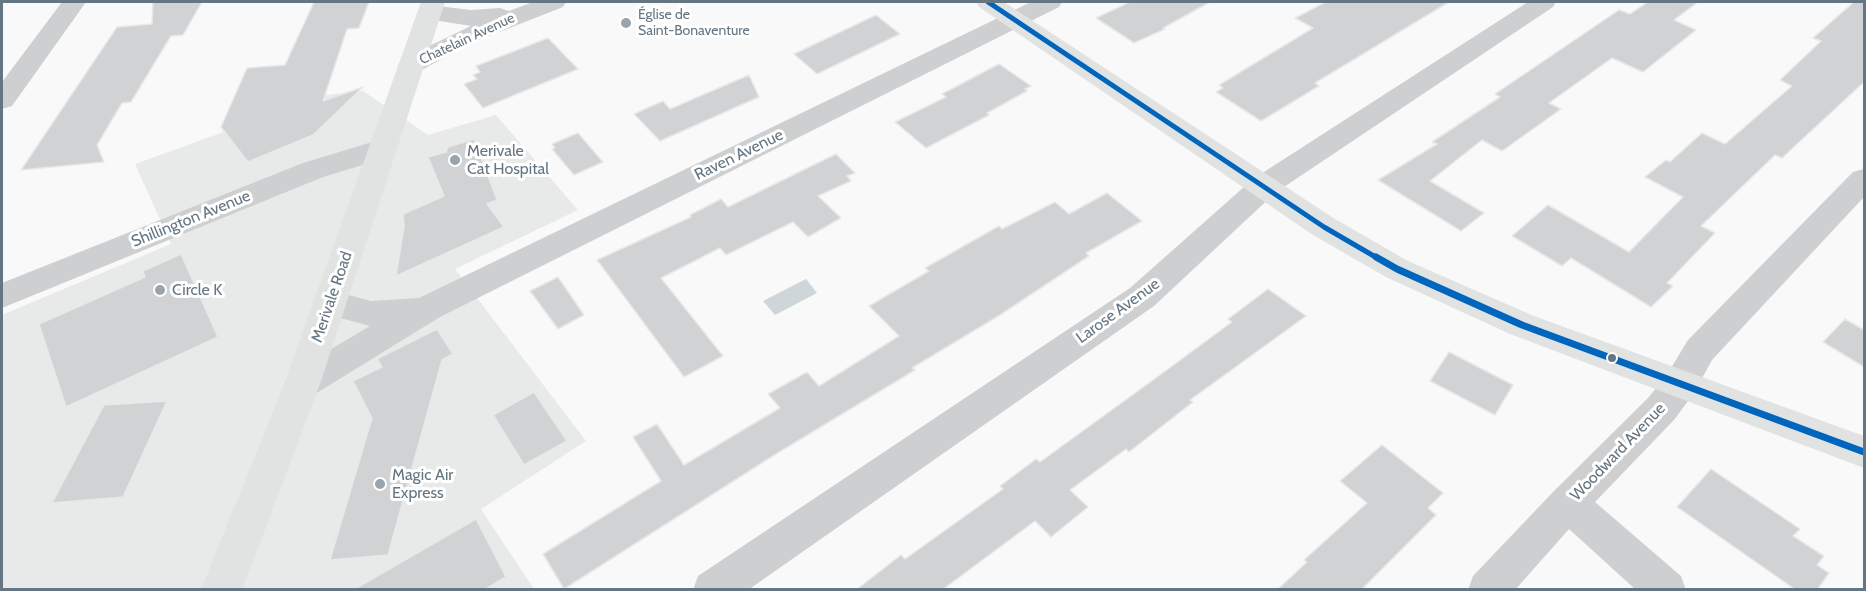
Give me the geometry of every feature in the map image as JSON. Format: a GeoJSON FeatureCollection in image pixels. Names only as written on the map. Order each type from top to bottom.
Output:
{"type":"FeatureCollection","features":[{"type":"Feature","properties":{"kind":"main road"},"geometry":{"type":"LineString","coordinates":[[988,2],[1004,10],[1364,251],[1436,288],[1566,343],[1681,383],[1864,452]]}},
{"type":"Feature","properties":{"kind":"main road","name":"Merivale Road"},"geometry":{"type":"LineString","coordinates":[[221,590],[302,384],[432,7]]}},
{"type":"Feature","properties":{"kind":"street"},"geometry":{"type":"LineString","coordinates":[[2,99],[74,2]]}},
{"type":"Feature","properties":{"kind":"street","name":"Chatelain Avenue"},"geometry":{"type":"LineString","coordinates":[[411,65],[460,39],[554,2]]}},
{"type":"Feature","properties":{"kind":"street","name":"Raven Avenue"},"geometry":{"type":"LineString","coordinates":[[302,384],[428,308],[1004,10],[1050,2]]}},
{"type":"Feature","properties":{"kind":"street","name":"Larose Avenue"},"geometry":{"type":"LineString","coordinates":[[713,590],[1142,297],[1264,186],[1544,2]]}},
{"type":"Feature","properties":{"kind":"street","name":"Chatelain Avenue"},"geometry":{"type":"LineString","coordinates":[[432,7],[471,18],[523,13]]}},
{"type":"Feature","properties":{"kind":"street","name":"Shillington Avenue"},"geometry":{"type":"LineString","coordinates":[[2,296],[313,170],[382,149]]}},
{"type":"Feature","properties":{"kind":"street","name":"Woodward Avenue"},"geometry":{"type":"LineString","coordinates":[[1488,590],[1568,503],[1612,462],[1660,409],[1681,383],[1700,350],[1864,179]]}},
{"type":"Feature","properties":{"kind":"street","name":"Raven Avenue"},"geometry":{"type":"LineString","coordinates":[[330,303],[371,314],[390,314],[428,308]]}},
{"type":"Feature","properties":{"kind":"street"},"geometry":{"type":"LineString","coordinates":[[1568,503],[1666,590]]}},
{"type":"Feature","properties":{"kind":"shaded area"},"geometry":{"type":"Polygon","coordinates":[[[363,91],[428,135],[496,115],[578,210],[455,269],[586,441],[481,509],[534,589],[2,590],[2,315],[171,244],[135,164],[326,95],[363,91]]]}},
{"type":"Feature","properties":{"kind":"shaded area"},"geometry":{"type":"Polygon","coordinates":[[[806,279],[817,293],[775,315],[763,301],[806,279]]]}},
{"type":"Feature","properties":{"kind":"building"},"geometry":{"type":"Polygon","coordinates":[[[153,2],[202,2],[183,35],[171,36],[131,102],[122,103],[97,145],[104,162],[21,170],[117,27],[152,24],[153,2]]]}},
{"type":"Feature","properties":{"kind":"building"},"geometry":{"type":"Polygon","coordinates":[[[314,2],[369,2],[359,28],[347,29],[323,101],[363,87],[313,135],[248,162],[221,127],[247,68],[285,65],[314,2]]]}},
{"type":"Feature","properties":{"kind":"building"},"geometry":{"type":"Polygon","coordinates":[[[1130,2],[1210,2],[1163,28],[1165,29],[1134,43],[1096,18],[1130,2]]]}},
{"type":"Feature","properties":{"kind":"building"},"geometry":{"type":"Polygon","coordinates":[[[1326,2],[1449,2],[1315,83],[1319,86],[1261,121],[1216,92],[1223,88],[1219,85],[1313,28],[1295,18],[1326,2]]]}},
{"type":"Feature","properties":{"kind":"building"},"geometry":{"type":"Polygon","coordinates":[[[1648,2],[1698,2],[1674,20],[1696,30],[1643,72],[1612,58],[1549,103],[1561,109],[1502,151],[1482,140],[1430,181],[1484,213],[1461,231],[1378,180],[1437,144],[1432,142],[1500,97],[1495,94],[1619,10],[1630,14],[1648,2]]]}},
{"type":"Feature","properties":{"kind":"building"},"geometry":{"type":"Polygon","coordinates":[[[1854,2],[1864,2],[1864,82],[1782,158],[1775,155],[1701,226],[1715,233],[1667,283],[1673,286],[1651,307],[1571,258],[1562,266],[1512,236],[1548,205],[1629,252],[1683,197],[1645,177],[1666,160],[1670,162],[1702,133],[1725,144],[1792,86],[1780,80],[1821,41],[1813,38],[1854,2]]]}},
{"type":"Feature","properties":{"kind":"building"},"geometry":{"type":"Polygon","coordinates":[[[876,15],[900,34],[817,74],[794,54],[876,15]]]}},
{"type":"Feature","properties":{"kind":"building"},"geometry":{"type":"Polygon","coordinates":[[[548,38],[578,69],[483,108],[464,84],[477,79],[473,75],[480,72],[476,66],[548,38]]]}},
{"type":"Feature","properties":{"kind":"building"},"geometry":{"type":"Polygon","coordinates":[[[999,64],[1031,86],[1025,89],[1027,91],[987,113],[989,115],[926,148],[895,122],[946,97],[942,94],[999,64]]]}},
{"type":"Feature","properties":{"kind":"building"},"geometry":{"type":"Polygon","coordinates":[[[749,75],[759,97],[660,141],[634,114],[663,101],[670,109],[749,75]]]}},
{"type":"Feature","properties":{"kind":"building"},"geometry":{"type":"Polygon","coordinates":[[[578,133],[603,162],[574,175],[552,149],[555,148],[552,144],[578,133]]]}},
{"type":"Feature","properties":{"kind":"building"},"geometry":{"type":"Polygon","coordinates":[[[474,139],[497,200],[487,204],[504,227],[396,276],[404,227],[403,214],[444,196],[428,157],[446,152],[448,147],[474,139]]]}},
{"type":"Feature","properties":{"kind":"building"},"geometry":{"type":"Polygon","coordinates":[[[836,154],[855,173],[847,176],[851,181],[818,196],[841,218],[808,237],[793,222],[726,255],[720,248],[661,278],[723,356],[684,377],[597,260],[691,217],[690,215],[721,199],[728,207],[836,154]]]}},
{"type":"Feature","properties":{"kind":"building"},"geometry":{"type":"Polygon","coordinates":[[[1107,193],[1142,221],[1086,253],[1089,256],[1000,315],[912,368],[915,370],[776,454],[564,589],[543,554],[661,481],[633,437],[657,424],[684,465],[780,408],[768,394],[807,372],[819,386],[899,336],[869,306],[929,271],[925,268],[999,226],[1002,229],[1055,202],[1069,214],[1107,193]]]}},
{"type":"Feature","properties":{"kind":"building"},"geometry":{"type":"Polygon","coordinates":[[[181,254],[218,337],[66,407],[39,324],[145,277],[143,271],[181,254]]]}},
{"type":"Feature","properties":{"kind":"building"},"geometry":{"type":"Polygon","coordinates":[[[558,277],[584,315],[558,329],[530,291],[558,277]]]}},
{"type":"Feature","properties":{"kind":"building"},"geometry":{"type":"Polygon","coordinates":[[[1268,289],[1306,316],[1190,400],[1193,402],[1129,452],[1126,449],[1070,490],[1088,507],[1051,537],[1035,521],[942,590],[856,590],[901,555],[905,559],[1003,489],[1000,486],[1036,459],[1040,462],[1160,375],[1232,322],[1228,319],[1268,289]]]}},
{"type":"Feature","properties":{"kind":"building"},"geometry":{"type":"Polygon","coordinates":[[[1845,319],[1864,330],[1864,367],[1823,342],[1845,319]]]}},
{"type":"Feature","properties":{"kind":"building"},"geometry":{"type":"Polygon","coordinates":[[[437,329],[453,354],[442,360],[388,555],[330,560],[372,418],[353,381],[382,367],[377,359],[437,329]]]}},
{"type":"Feature","properties":{"kind":"building"},"geometry":{"type":"Polygon","coordinates":[[[1449,352],[1513,385],[1495,415],[1430,381],[1449,352]]]}},
{"type":"Feature","properties":{"kind":"building"},"geometry":{"type":"Polygon","coordinates":[[[534,392],[567,441],[524,465],[493,415],[534,392]]]}},
{"type":"Feature","properties":{"kind":"building"},"geometry":{"type":"Polygon","coordinates":[[[167,401],[123,497],[52,503],[104,405],[167,401]]]}},
{"type":"Feature","properties":{"kind":"building"},"geometry":{"type":"Polygon","coordinates":[[[1382,445],[1443,493],[1428,508],[1436,515],[1361,590],[1277,590],[1307,562],[1304,560],[1367,503],[1340,481],[1382,445]]]}},
{"type":"Feature","properties":{"kind":"building"},"geometry":{"type":"Polygon","coordinates":[[[1711,469],[1800,529],[1793,536],[1824,556],[1817,565],[1829,573],[1817,590],[1796,590],[1677,507],[1711,469]]]}},
{"type":"Feature","properties":{"kind":"building"},"geometry":{"type":"Polygon","coordinates":[[[476,519],[506,577],[484,590],[353,590],[476,519]]]}},
{"type":"Feature","properties":{"kind":"transit line"},"geometry":{"type":"LineString","coordinates":[[988,2],[1324,227],[1397,269],[1522,325],[1864,452]]}},
{"type":"Feature","properties":{"kind":"place","name":"Église de Saint-Bonaventure"},"geometry":{"type":"Point","coordinates":[626,23]}},
{"type":"Feature","properties":{"kind":"place","name":"Merivale Cat Hospital"},"geometry":{"type":"Point","coordinates":[455,160]}},
{"type":"Feature","properties":{"kind":"place","name":"Circle K"},"geometry":{"type":"Point","coordinates":[160,290]}},
{"type":"Feature","properties":{"kind":"place","name":"Magic Air Express"},"geometry":{"type":"Point","coordinates":[380,484]}}]}
